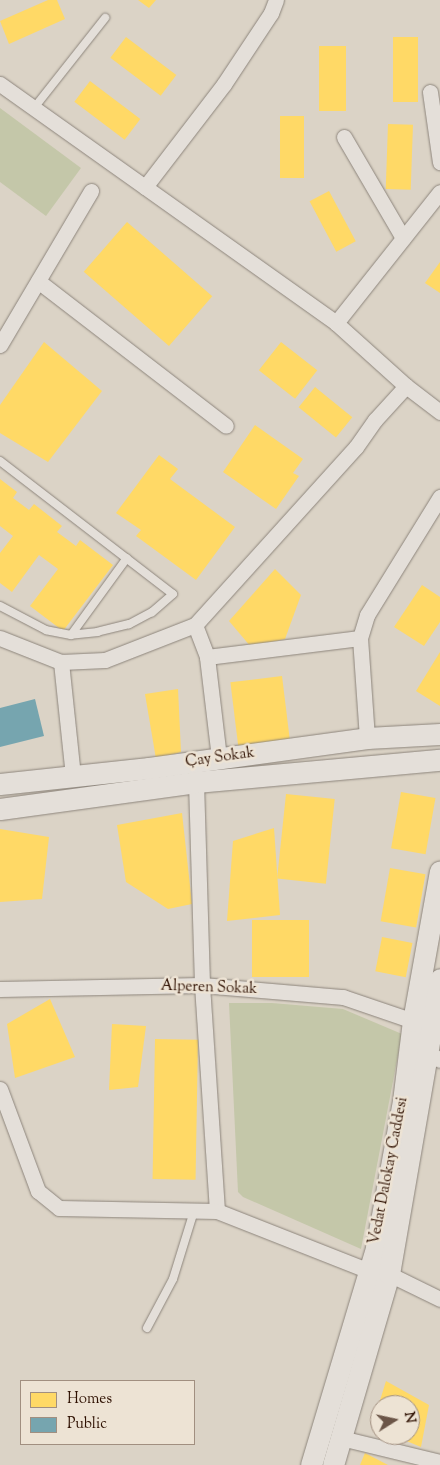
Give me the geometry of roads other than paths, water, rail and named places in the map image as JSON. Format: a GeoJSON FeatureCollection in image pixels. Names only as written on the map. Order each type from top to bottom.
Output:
{"type":"FeatureCollection","features":[{"type":"Feature","properties":{"kind":"main road","name":"Çay Sokak"},"geometry":{"type":"LineString","coordinates":[[0,784],[367,738],[440,734]]}},
{"type":"Feature","properties":{"kind":"main road","name":"Çay Sokak"},"geometry":{"type":"LineString","coordinates":[[0,809],[196,782],[440,760]]}},
{"type":"Feature","properties":{"kind":"main road","name":"Vedat Dalokay Caddesi"},"geometry":{"type":"LineString","coordinates":[[311,1465],[379,1273],[376,1248],[403,1101],[413,1021],[440,871]]}},
{"type":"Feature","properties":{"kind":"main road","name":"Vedat Dalokay Caddesi"},"geometry":{"type":"LineString","coordinates":[[333,1465],[434,1057],[440,979]]}},
{"type":"Feature","properties":{"kind":"street"},"geometry":{"type":"LineString","coordinates":[[145,186],[224,84],[271,13],[276,0]]}},
{"type":"Feature","properties":{"kind":"street"},"geometry":{"type":"LineString","coordinates":[[0,84],[336,323],[406,386],[440,412]]}},
{"type":"Feature","properties":{"kind":"street"},"geometry":{"type":"LineString","coordinates":[[430,92],[440,162]]}},
{"type":"Feature","properties":{"kind":"street"},"geometry":{"type":"LineString","coordinates":[[344,137],[403,238]]}},
{"type":"Feature","properties":{"kind":"street"},"geometry":{"type":"LineString","coordinates":[[0,345],[91,191]]}},
{"type":"Feature","properties":{"kind":"street"},"geometry":{"type":"LineString","coordinates":[[336,323],[440,192]]}},
{"type":"Feature","properties":{"kind":"street"},"geometry":{"type":"LineString","coordinates":[[38,281],[226,426]]}},
{"type":"Feature","properties":{"kind":"street"},"geometry":{"type":"LineString","coordinates":[[0,638],[61,662],[105,660],[196,625],[356,447],[375,420],[406,386]]}},
{"type":"Feature","properties":{"kind":"street"},"geometry":{"type":"LineString","coordinates":[[367,738],[360,638],[367,616],[440,497]]}},
{"type":"Feature","properties":{"kind":"street"},"geometry":{"type":"LineString","coordinates":[[196,625],[207,657],[219,758]]}},
{"type":"Feature","properties":{"kind":"street"},"geometry":{"type":"LineString","coordinates":[[207,657],[360,638]]}},
{"type":"Feature","properties":{"kind":"street"},"geometry":{"type":"LineString","coordinates":[[61,662],[73,776]]}},
{"type":"Feature","properties":{"kind":"street"},"geometry":{"type":"LineString","coordinates":[[196,782],[202,984],[217,1211]]}},
{"type":"Feature","properties":{"kind":"street","name":"Alperen Sokak"},"geometry":{"type":"LineString","coordinates":[[0,989],[202,984],[343,997],[413,1021]]}},
{"type":"Feature","properties":{"kind":"street"},"geometry":{"type":"LineString","coordinates":[[0,1089],[38,1191],[59,1208],[217,1211],[379,1273],[440,1299]]}},
{"type":"Feature","properties":{"kind":"street"},"geometry":{"type":"LineString","coordinates":[[341,1438],[440,1462]]}},
{"type":"Feature","properties":{"kind":"lane"},"geometry":{"type":"LineString","coordinates":[[34,108],[105,18]]}},
{"type":"Feature","properties":{"kind":"lane"},"geometry":{"type":"LineString","coordinates":[[0,461],[173,594],[152,612],[129,624],[98,632],[71,634],[46,630],[0,606]]}},
{"type":"Feature","properties":{"kind":"lane"},"geometry":{"type":"LineString","coordinates":[[71,634],[127,558]]}},
{"type":"Feature","properties":{"kind":"lane"},"geometry":{"type":"LineString","coordinates":[[147,1328],[173,1279],[194,1211]]}}]}
